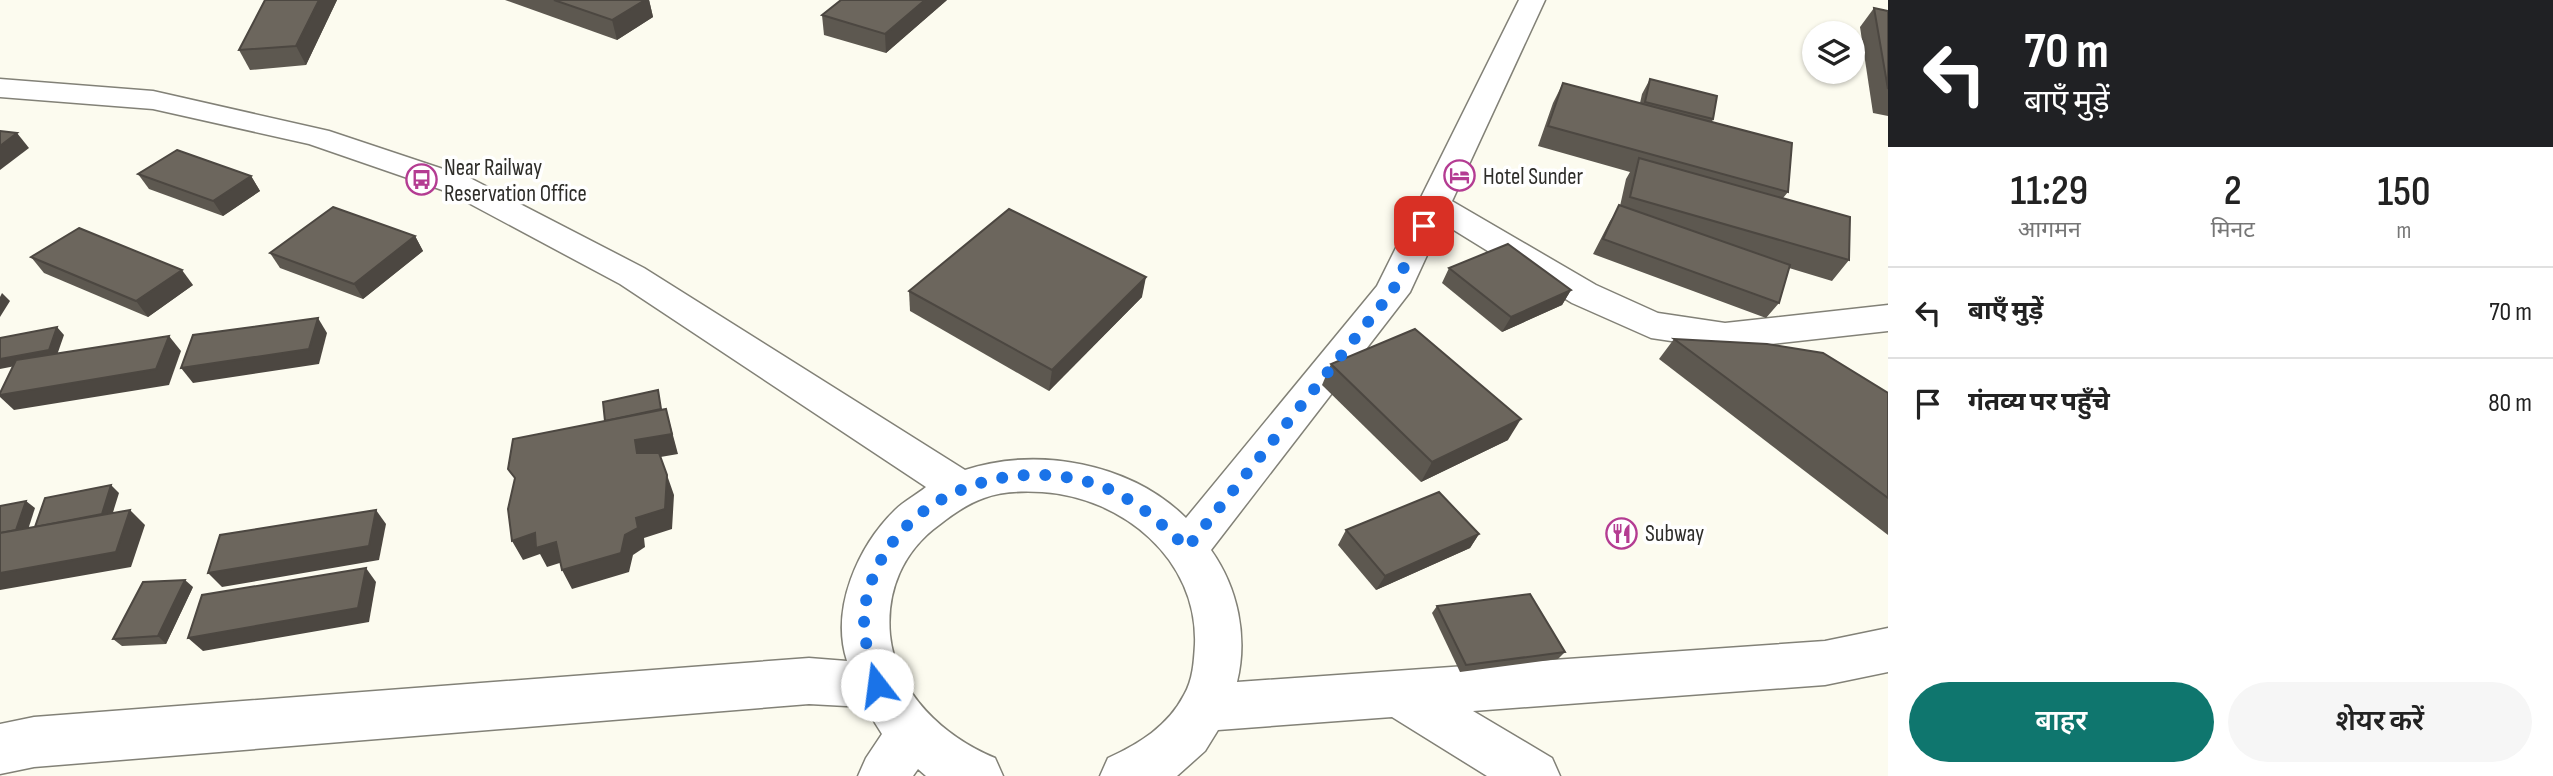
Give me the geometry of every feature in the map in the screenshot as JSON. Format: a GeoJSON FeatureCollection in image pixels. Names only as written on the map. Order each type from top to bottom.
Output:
{"type":"FeatureCollection","features":[{"type":"Feature","properties":{"kind":"street"},"geometry":{"type":"LineString","coordinates":[[1187,548],[1392,292],[1532,0]]}},
{"type":"Feature","properties":{"kind":"street"},"geometry":{"type":"LineString","coordinates":[[0,88],[153,100],[318,138],[458,185],[632,276],[960,488]]}},
{"type":"Feature","properties":{"kind":"street"},"geometry":{"type":"LineString","coordinates":[[1434,204],[1584,294],[1651,326],[1726,336],[1888,318]]}},
{"type":"Feature","properties":{"kind":"street"},"geometry":{"type":"LineString","coordinates":[[977,776],[962,771],[911,734],[877,685],[866,644],[866,604],[876,566],[898,534],[926,508],[960,488],[1007,476],[1057,476],[1106,488],[1151,513],[1187,548],[1214,597],[1220,624],[1221,653],[1216,680],[1205,708],[1182,740],[1143,773]]}},
{"type":"Feature","properties":{"kind":"street"},"geometry":{"type":"LineString","coordinates":[[1205,708],[1825,663],[1888,650]]}},
{"type":"Feature","properties":{"kind":"street"},"geometry":{"type":"LineString","coordinates":[[0,750],[34,742],[809,681],[877,685]]}},
{"type":"Feature","properties":{"kind":"street"},"geometry":{"type":"LineString","coordinates":[[1398,694],[1534,776]]}},
{"type":"Feature","properties":{"kind":"street"},"geometry":{"type":"LineString","coordinates":[[884,776],[911,734]]}},
{"type":"Feature","properties":{"kind":"building"},"geometry":{"type":"Polygon","coordinates":[[[265,0],[319,0],[296,46],[239,50],[265,0]]]}},
{"type":"Feature","properties":{"kind":"building"},"geometry":{"type":"Polygon","coordinates":[[[554,0],[645,0],[612,20],[554,0]]]}},
{"type":"Feature","properties":{"kind":"building"},"geometry":{"type":"Polygon","coordinates":[[[841,0],[925,0],[885,34],[822,15],[841,0]]]}},
{"type":"Feature","properties":{"kind":"building"},"geometry":{"type":"Polygon","coordinates":[[[1874,8],[1888,11],[1888,89],[1874,8]]]}},
{"type":"Feature","properties":{"kind":"building"},"geometry":{"type":"Polygon","coordinates":[[[1650,79],[1717,96],[1713,119],[1645,102],[1650,79]]]}},
{"type":"Feature","properties":{"kind":"building"},"geometry":{"type":"Polygon","coordinates":[[[1563,83],[1792,143],[1788,192],[1548,126],[1563,83]]]}},
{"type":"Feature","properties":{"kind":"building"},"geometry":{"type":"Polygon","coordinates":[[[0,131],[17,133],[0,146],[0,131]]]}},
{"type":"Feature","properties":{"kind":"building"},"geometry":{"type":"Polygon","coordinates":[[[177,150],[251,176],[213,201],[138,174],[177,150]]]}},
{"type":"Feature","properties":{"kind":"building"},"geometry":{"type":"Polygon","coordinates":[[[1639,158],[1850,217],[1849,260],[1630,197],[1639,158]]]}},
{"type":"Feature","properties":{"kind":"building"},"geometry":{"type":"Polygon","coordinates":[[[1619,205],[1790,265],[1779,303],[1603,239],[1619,205]]]}},
{"type":"Feature","properties":{"kind":"building"},"geometry":{"type":"Polygon","coordinates":[[[333,207],[415,236],[354,284],[270,253],[333,207]]]}},
{"type":"Feature","properties":{"kind":"building"},"geometry":{"type":"Polygon","coordinates":[[[1009,209],[1146,277],[1052,370],[909,291],[1009,209]]]}},
{"type":"Feature","properties":{"kind":"building"},"geometry":{"type":"Polygon","coordinates":[[[79,228],[182,270],[136,301],[31,257],[79,228]]]}},
{"type":"Feature","properties":{"kind":"building"},"geometry":{"type":"Polygon","coordinates":[[[1508,244],[1571,290],[1511,317],[1449,268],[1508,244]]]}},
{"type":"Feature","properties":{"kind":"building"},"geometry":{"type":"Polygon","coordinates":[[[318,318],[309,349],[181,368],[193,335],[318,318]]]}},
{"type":"Feature","properties":{"kind":"building"},"geometry":{"type":"Polygon","coordinates":[[[57,327],[49,350],[0,359],[0,338],[57,327]]]}},
{"type":"Feature","properties":{"kind":"building"},"geometry":{"type":"Polygon","coordinates":[[[1415,329],[1521,419],[1432,462],[1331,364],[1415,329]]]}},
{"type":"Feature","properties":{"kind":"building"},"geometry":{"type":"Polygon","coordinates":[[[169,336],[156,369],[0,395],[16,360],[169,336]]]}},
{"type":"Feature","properties":{"kind":"building"},"geometry":{"type":"Polygon","coordinates":[[[1674,339],[1767,344],[1823,353],[1888,393],[1888,498],[1674,339]]]}},
{"type":"Feature","properties":{"kind":"building"},"geometry":{"type":"Polygon","coordinates":[[[658,390],[661,409],[605,421],[603,402],[658,390]]]}},
{"type":"Feature","properties":{"kind":"building"},"geometry":{"type":"Polygon","coordinates":[[[666,409],[672,434],[635,440],[637,453],[659,453],[667,475],[665,509],[636,518],[638,528],[625,535],[621,553],[562,570],[556,542],[536,548],[535,533],[512,541],[508,509],[515,478],[508,469],[513,439],[666,409]]]}},
{"type":"Feature","properties":{"kind":"building"},"geometry":{"type":"Polygon","coordinates":[[[111,485],[102,514],[35,527],[45,498],[111,485]]]}},
{"type":"Feature","properties":{"kind":"building"},"geometry":{"type":"Polygon","coordinates":[[[1439,492],[1479,534],[1385,576],[1346,530],[1439,492]]]}},
{"type":"Feature","properties":{"kind":"building"},"geometry":{"type":"Polygon","coordinates":[[[26,501],[16,530],[0,533],[0,506],[26,501]]]}},
{"type":"Feature","properties":{"kind":"building"},"geometry":{"type":"Polygon","coordinates":[[[130,510],[116,552],[0,573],[0,533],[130,510]]]}},
{"type":"Feature","properties":{"kind":"building"},"geometry":{"type":"Polygon","coordinates":[[[376,510],[369,546],[208,573],[220,535],[376,510]]]}},
{"type":"Feature","properties":{"kind":"building"},"geometry":{"type":"Polygon","coordinates":[[[366,568],[358,608],[188,638],[202,595],[366,568]]]}},
{"type":"Feature","properties":{"kind":"building"},"geometry":{"type":"Polygon","coordinates":[[[185,580],[158,636],[113,639],[143,582],[185,580]]]}},
{"type":"Feature","properties":{"kind":"building"},"geometry":{"type":"Polygon","coordinates":[[[1530,594],[1565,652],[1466,665],[1437,606],[1530,594]]]}},
{"type":"Feature","properties":{"kind":"place","name":"Hotel Sunder"},"geometry":{"type":"Point","coordinates":[1460,176]}},
{"type":"Feature","properties":{"kind":"place","name":"Near Railway Reservation Office"},"geometry":{"type":"Point","coordinates":[421,180]}},
{"type":"Feature","properties":{"kind":"place","name":"Subway"},"geometry":{"type":"Point","coordinates":[1622,533]}},
{"type":"Feature","properties":{"kind":"route"},"geometry":{"type":"LineString","coordinates":[[877,685],[866,644],[866,604],[876,566],[898,534],[926,508],[960,488],[1007,476],[1057,476],[1106,488],[1151,513],[1187,548],[1392,292],[1424,226]]}}]}
